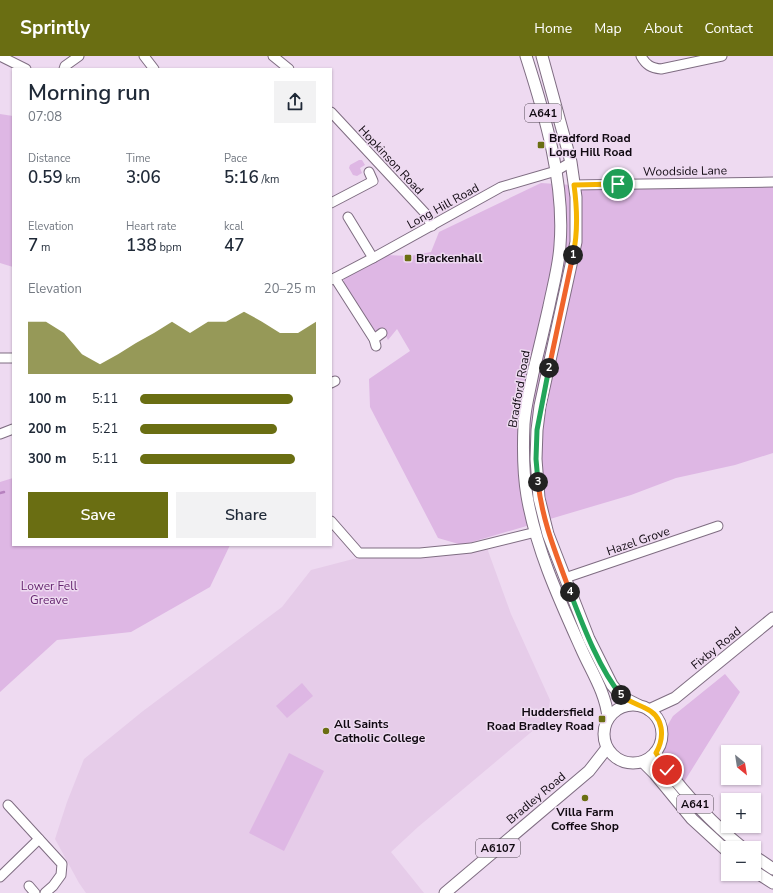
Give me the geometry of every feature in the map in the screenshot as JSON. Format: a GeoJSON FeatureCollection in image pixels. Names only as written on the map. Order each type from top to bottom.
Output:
{"type":"FeatureCollection","features":[{"type":"Feature","properties":{"kind":"main road","name":"Bradford Road"},"geometry":{"type":"LineString","coordinates":[[526,56],[541,105],[556,171],[561,209],[560,245],[554,280],[529,391],[524,423],[524,460],[527,495],[536,532],[552,578],[607,705],[608,718]]}},
{"type":"Feature","properties":{"kind":"main road","name":"Bradford Road"},"geometry":{"type":"LineString","coordinates":[[542,56],[571,162],[576,197],[576,242],[540,406],[536,459],[540,498],[548,534],[589,639],[612,685],[622,697],[638,706]]}},
{"type":"Feature","properties":{"kind":"main road","name":"Fixby Road"},"geometry":{"type":"LineString","coordinates":[[649,710],[675,698],[773,618]]}},
{"type":"Feature","properties":{"kind":"main road","name":"Fixby Road"},"geometry":{"type":"LineString","coordinates":[[659,721],[675,698]]}},
{"type":"Feature","properties":{"kind":"main road","name":"A641"},"geometry":{"type":"LineString","coordinates":[[607,748],[603,733],[605,725],[608,718],[621,707],[630,705],[649,710],[659,721]]}},
{"type":"Feature","properties":{"kind":"main road"},"geometry":{"type":"LineString","coordinates":[[607,748],[616,758],[633,764],[643,762],[656,753],[660,746],[662,729],[659,721]]}},
{"type":"Feature","properties":{"kind":"main road","name":"Bradley Road"},"geometry":{"type":"LineString","coordinates":[[451,891],[589,770],[607,748]]}},
{"type":"Feature","properties":{"kind":"main road","name":"A641"},"geometry":{"type":"LineString","coordinates":[[656,753],[678,784],[701,810],[735,841]]}},
{"type":"Feature","properties":{"kind":"main road","name":"Bradley Road"},"geometry":{"type":"LineString","coordinates":[[589,770],[616,758]]}},
{"type":"Feature","properties":{"kind":"main road","name":"A641"},"geometry":{"type":"LineString","coordinates":[[643,762],[655,774],[692,819],[721,846]]}},
{"type":"Feature","properties":{"kind":"main road"},"geometry":{"type":"LineString","coordinates":[[761,861],[773,869]]}},
{"type":"Feature","properties":{"kind":"main road"},"geometry":{"type":"LineString","coordinates":[[761,875],[773,883]]}},
{"type":"Feature","properties":{"kind":"street"},"geometry":{"type":"LineString","coordinates":[[0,56],[24,68]]}},
{"type":"Feature","properties":{"kind":"street"},"geometry":{"type":"LineString","coordinates":[[64,68],[79,56]]}},
{"type":"Feature","properties":{"kind":"street"},"geometry":{"type":"LineString","coordinates":[[144,56],[153,68]]}},
{"type":"Feature","properties":{"kind":"street"},"geometry":{"type":"LineString","coordinates":[[272,56],[288,68]]}},
{"type":"Feature","properties":{"kind":"street"},"geometry":{"type":"LineString","coordinates":[[641,56],[645,63],[654,68],[676,66],[722,56]]}},
{"type":"Feature","properties":{"kind":"street","name":"Hopkinson Road"},"geometry":{"type":"LineString","coordinates":[[332,113],[425,214],[432,226]]}},
{"type":"Feature","properties":{"kind":"street","name":"Long Hill Road"},"geometry":{"type":"LineString","coordinates":[[333,279],[501,188],[556,171],[571,162]]}},
{"type":"Feature","properties":{"kind":"street"},"geometry":{"type":"LineString","coordinates":[[332,202],[373,181],[369,172]]}},
{"type":"Feature","properties":{"kind":"street","name":"Woodside Lane"},"geometry":{"type":"LineString","coordinates":[[574,185],[773,182]]}},
{"type":"Feature","properties":{"kind":"street"},"geometry":{"type":"LineString","coordinates":[[354,221],[373,258]]}},
{"type":"Feature","properties":{"kind":"street"},"geometry":{"type":"LineString","coordinates":[[333,279],[375,342],[382,333]]}},
{"type":"Feature","properties":{"kind":"street"},"geometry":{"type":"LineString","coordinates":[[0,358],[12,358]]}},
{"type":"Feature","properties":{"kind":"street"},"geometry":{"type":"LineString","coordinates":[[0,434],[12,429]]}},
{"type":"Feature","properties":{"kind":"street"},"geometry":{"type":"LineString","coordinates":[[332,521],[359,553],[420,553],[471,548],[536,532]]}},
{"type":"Feature","properties":{"kind":"street","name":"Hazel Grove"},"geometry":{"type":"LineString","coordinates":[[565,578],[718,526]]}},
{"type":"Feature","properties":{"kind":"street"},"geometry":{"type":"LineString","coordinates":[[8,805],[62,864],[61,875],[46,893]]}},
{"type":"Feature","properties":{"kind":"street"},"geometry":{"type":"LineString","coordinates":[[0,877],[39,838]]}},
{"type":"Feature","properties":{"kind":"shaded area","name":"All Saints Catholic College"},"geometry":{"type":"Polygon","coordinates":[[[487,548],[511,614],[550,700],[548,718],[418,827],[391,852],[424,893],[86,893],[55,839],[67,802],[84,759],[143,711],[282,607],[311,570],[357,558],[487,548]]]}},
{"type":"Feature","properties":{"kind":"green space"},"geometry":{"type":"Polygon","coordinates":[[[0,114],[12,116],[12,267],[0,263],[0,114]]]}},
{"type":"Feature","properties":{"kind":"green space"},"geometry":{"type":"Polygon","coordinates":[[[362,160],[365,165],[360,168],[362,173],[357,176],[353,175],[349,168],[350,165],[362,160]]]}},
{"type":"Feature","properties":{"kind":"green space"},"geometry":{"type":"Polygon","coordinates":[[[541,183],[588,186],[773,187],[773,453],[735,465],[676,478],[631,495],[462,545],[438,538],[370,407],[369,379],[410,351],[397,329],[388,340],[383,330],[373,336],[344,284],[344,279],[385,255],[410,256],[431,252],[439,232],[541,183]]]}},
{"type":"Feature","properties":{"kind":"green space","name":"Lower Fell Greave"},"geometry":{"type":"Polygon","coordinates":[[[12,478],[12,546],[230,546],[210,587],[131,632],[57,640],[0,692],[0,482],[12,478]]]}},
{"type":"Feature","properties":{"kind":"green space"},"geometry":{"type":"Polygon","coordinates":[[[725,674],[740,692],[684,782],[662,753],[666,740],[666,728],[673,716],[725,674]]]}},
{"type":"Feature","properties":{"kind":"green space"},"geometry":{"type":"Polygon","coordinates":[[[302,683],[313,696],[287,718],[276,706],[302,683]]]}},
{"type":"Feature","properties":{"kind":"green space"},"geometry":{"type":"Polygon","coordinates":[[[289,753],[324,771],[284,851],[249,833],[289,753]]]}},
{"type":"Feature","properties":{"kind":"waterway"},"geometry":{"type":"LineString","coordinates":[[0,493],[4,492]]}},
{"type":"Feature","properties":{"kind":"place","name":"Bradford Road Long Hill Road"},"geometry":{"type":"Point","coordinates":[541,145]}},
{"type":"Feature","properties":{"kind":"place","name":"Brackenhall"},"geometry":{"type":"Point","coordinates":[408,258]}},
{"type":"Feature","properties":{"kind":"place","name":"Huddersfield Road Bradley Road"},"geometry":{"type":"Point","coordinates":[602,719]}},
{"type":"Feature","properties":{"kind":"place","name":"All Saints Catholic College"},"geometry":{"type":"Point","coordinates":[326,731]}},
{"type":"Feature","properties":{"kind":"place","name":"Villa Farm Coffee Shop"},"geometry":{"type":"Point","coordinates":[585,798]}},
{"type":"Feature","properties":{"kind":"route"},"geometry":{"type":"LineString","coordinates":[[618,184],[574,185],[576,197],[576,242],[540,406],[536,459],[540,498],[548,534],[578,613],[612,685],[622,697],[649,710],[659,721],[662,729],[662,737],[660,746],[656,753],[667,770]]}}]}
